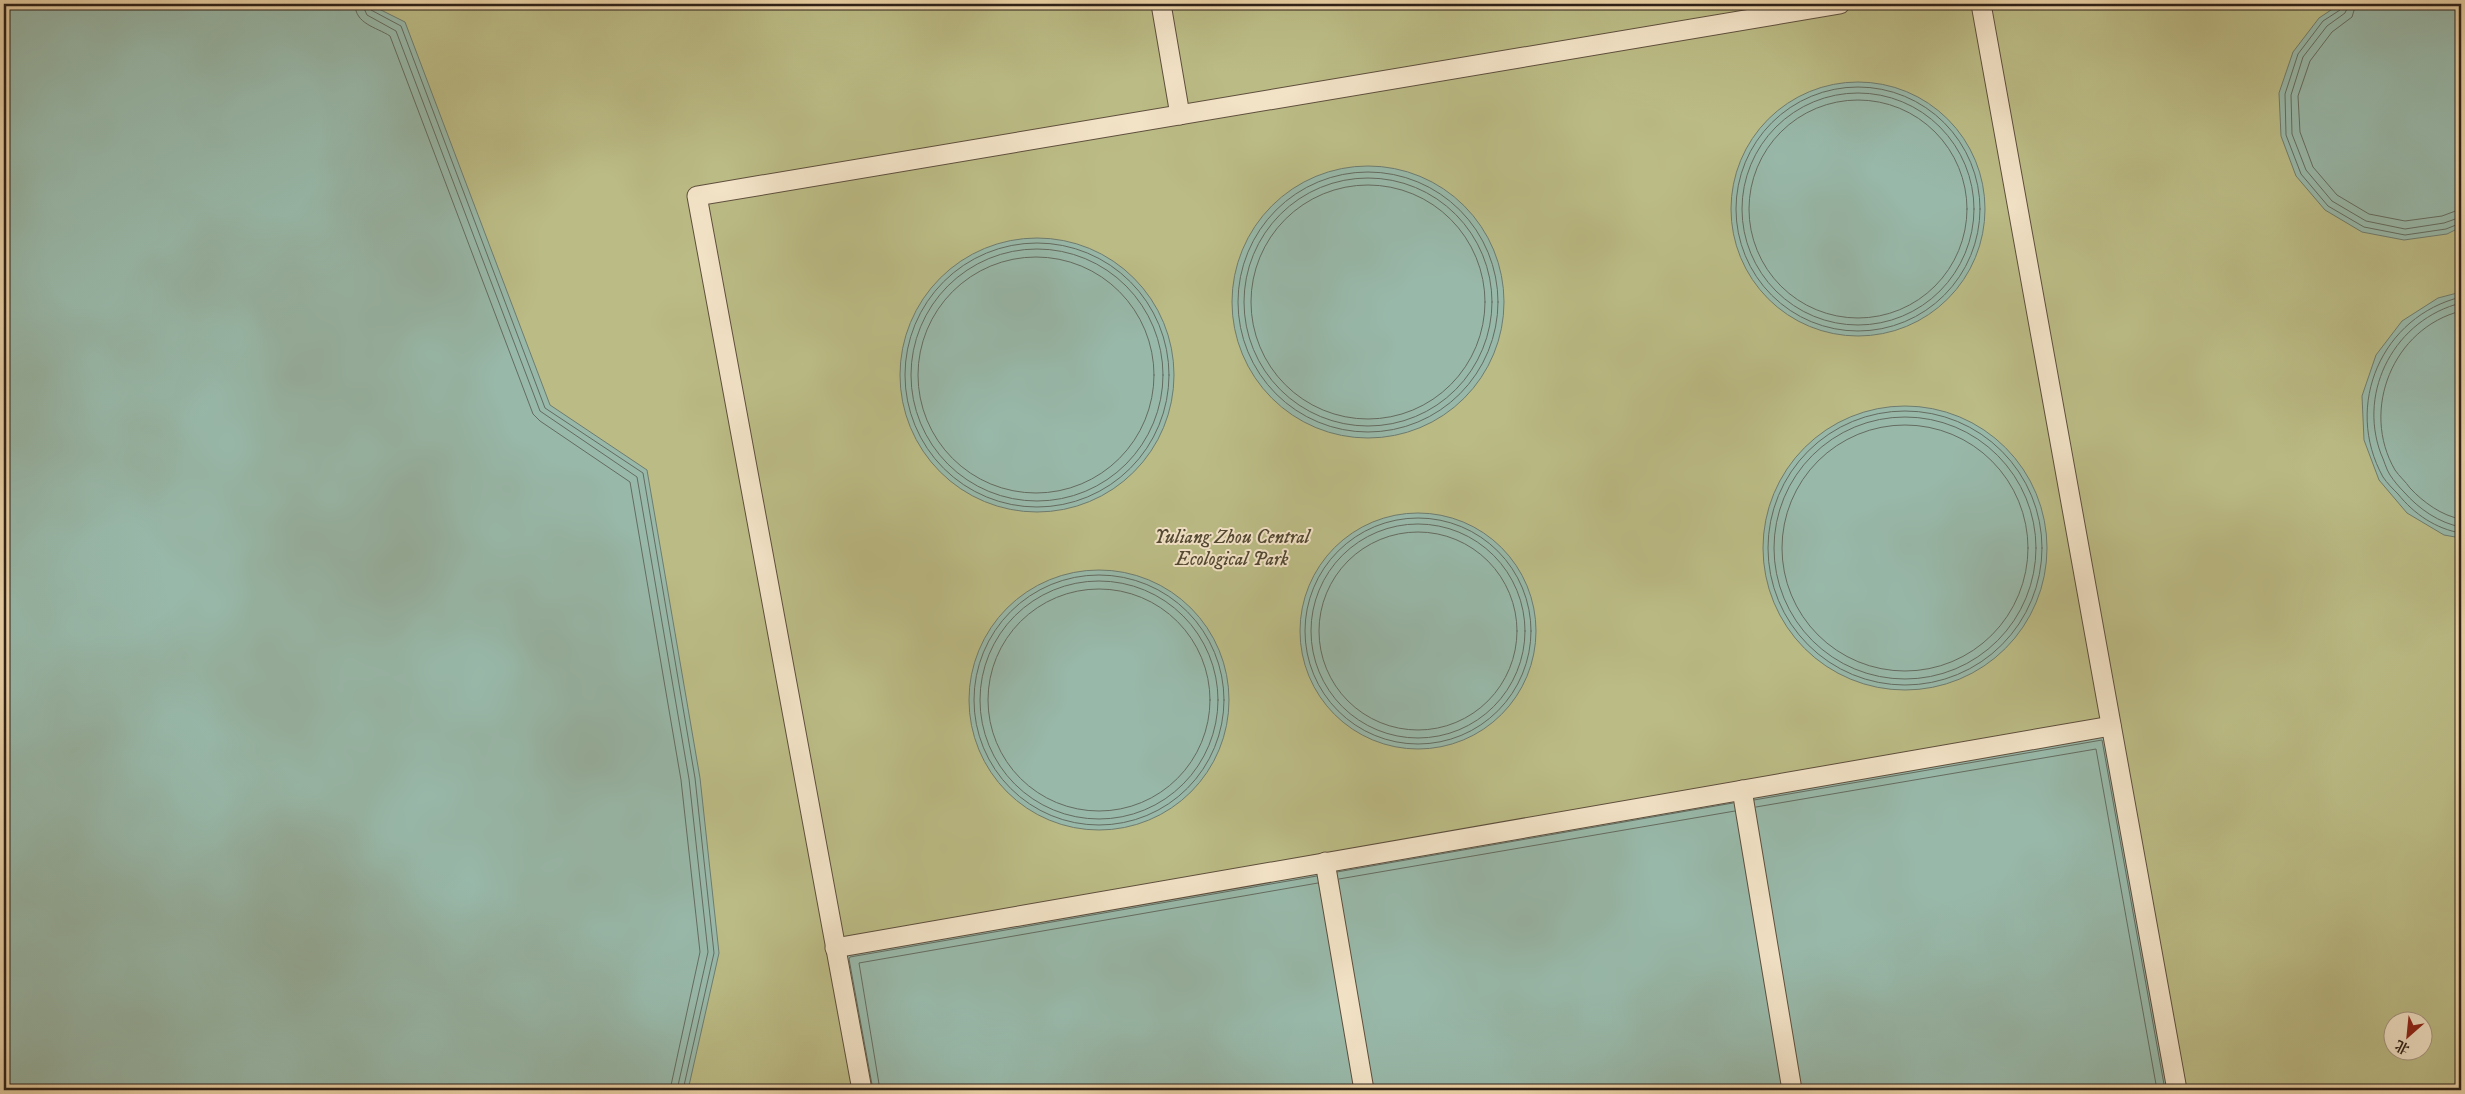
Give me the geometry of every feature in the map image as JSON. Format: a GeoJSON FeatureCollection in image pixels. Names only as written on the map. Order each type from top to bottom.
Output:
{"type":"FeatureCollection","features":[{"type":"Feature","properties":{"kind":"lane"},"geometry":{"type":"LineString","coordinates":[[1160,4],[1180,115]]}},
{"type":"Feature","properties":{"kind":"lane"},"geometry":{"type":"LineString","coordinates":[[862,1090],[697,196],[1840,4]]}},
{"type":"Feature","properties":{"kind":"lane"},"geometry":{"type":"LineString","coordinates":[[1982,4],[2176,1090]]}},
{"type":"Feature","properties":{"kind":"lane"},"geometry":{"type":"LineString","coordinates":[[836,948],[2111,726]]}},
{"type":"Feature","properties":{"kind":"lane"},"geometry":{"type":"LineString","coordinates":[[1742,790],[1792,1090]]}},
{"type":"Feature","properties":{"kind":"lane"},"geometry":{"type":"LineString","coordinates":[[1325,862],[1364,1090]]}},
{"type":"Feature","properties":{"kind":"green space","name":"Yuliang Zhou Central Ecological Park"},"geometry":{"type":"Polygon","coordinates":[[[4,4],[2461,4],[2461,1090],[4,1090],[4,4]]]}},
{"type":"Feature","properties":{"kind":"water"},"geometry":{"type":"Polygon","coordinates":[[[4,4],[369,4],[405,22],[550,405],[647,470],[700,778],[719,953],[688,1090],[4,1090],[4,4]]]}},
{"type":"Feature","properties":{"kind":"water"},"geometry":{"type":"Polygon","coordinates":[[[2340,4],[2461,4],[2461,227],[2447,234],[2404,240],[2362,232],[2325,210],[2296,176],[2281,136],[2279,93],[2293,52],[2319,18],[2340,4]]]}},
{"type":"Feature","properties":{"kind":"water"},"geometry":{"type":"Polygon","coordinates":[[[1846,82],[1870,82],[1907,91],[1939,110],[1957,128],[1976,160],[1983,184],[1985,209],[1983,234],[1976,258],[1957,290],[1939,308],[1907,327],[1895,331],[1870,336],[1846,336],[1809,327],[1777,308],[1759,290],[1740,258],[1736,246],[1731,221],[1731,197],[1740,160],[1759,128],[1777,110],[1809,91],[1821,87],[1846,82]]]}},
{"type":"Feature","properties":{"kind":"water"},"geometry":{"type":"Polygon","coordinates":[[[1368,166],[1407,172],[1432,182],[1464,206],[1481,227],[1493,250],[1501,276],[1504,302],[1498,341],[1488,366],[1464,398],[1443,415],[1420,427],[1394,435],[1368,438],[1329,432],[1304,422],[1272,398],[1255,377],[1243,354],[1235,328],[1232,302],[1238,263],[1248,238],[1272,206],[1293,189],[1316,177],[1342,169],[1368,166]]]}},
{"type":"Feature","properties":{"kind":"water"},"geometry":{"type":"Polygon","coordinates":[[[1037,238],[1064,241],[1089,248],[1113,261],[1134,278],[1151,299],[1164,323],[1171,348],[1174,375],[1171,402],[1164,427],[1151,451],[1134,472],[1113,489],[1089,502],[1064,509],[1037,512],[1010,509],[985,502],[961,489],[940,472],[923,451],[910,427],[903,402],[900,375],[903,348],[910,323],[923,299],[940,278],[961,261],[985,248],[1010,241],[1037,238]]]}},
{"type":"Feature","properties":{"kind":"water"},"geometry":{"type":"Polygon","coordinates":[[[2461,292],[2461,538],[2444,535],[2407,513],[2379,480],[2364,440],[2362,396],[2376,355],[2402,321],[2438,298],[2461,292]]]}},
{"type":"Feature","properties":{"kind":"water"},"geometry":{"type":"Polygon","coordinates":[[[1905,406],[1946,412],[1972,423],[1995,438],[2015,458],[2030,481],[2041,507],[2047,548],[2041,589],[2030,615],[2015,638],[1995,658],[1972,673],[1946,684],[1905,690],[1864,684],[1838,673],[1815,658],[1795,638],[1780,615],[1769,589],[1763,548],[1769,507],[1780,481],[1795,458],[1815,438],[1838,423],[1864,412],[1905,406]]]}},
{"type":"Feature","properties":{"kind":"water"},"geometry":{"type":"Polygon","coordinates":[[[1418,513],[1441,515],[1474,527],[1493,540],[1509,556],[1522,575],[1531,597],[1536,631],[1534,654],[1522,687],[1509,706],[1493,722],[1474,735],[1452,744],[1418,749],[1395,747],[1362,735],[1343,722],[1327,706],[1314,687],[1305,665],[1300,631],[1302,608],[1314,575],[1327,556],[1343,540],[1362,527],[1384,518],[1418,513]]]}},
{"type":"Feature","properties":{"kind":"water"},"geometry":{"type":"Polygon","coordinates":[[[1099,570],[1124,572],[1160,585],[1182,599],[1200,617],[1219,650],[1227,675],[1229,700],[1227,725],[1214,761],[1200,783],[1182,801],[1149,820],[1124,828],[1099,830],[1074,828],[1038,815],[1016,801],[998,783],[979,750],[971,725],[969,700],[971,675],[984,639],[998,617],[1016,599],[1049,580],[1074,572],[1099,570]]]}},
{"type":"Feature","properties":{"kind":"water"},"geometry":{"type":"Polygon","coordinates":[[[2111,726],[2177,1090],[862,1090],[835,948],[2111,726]]]}}]}
